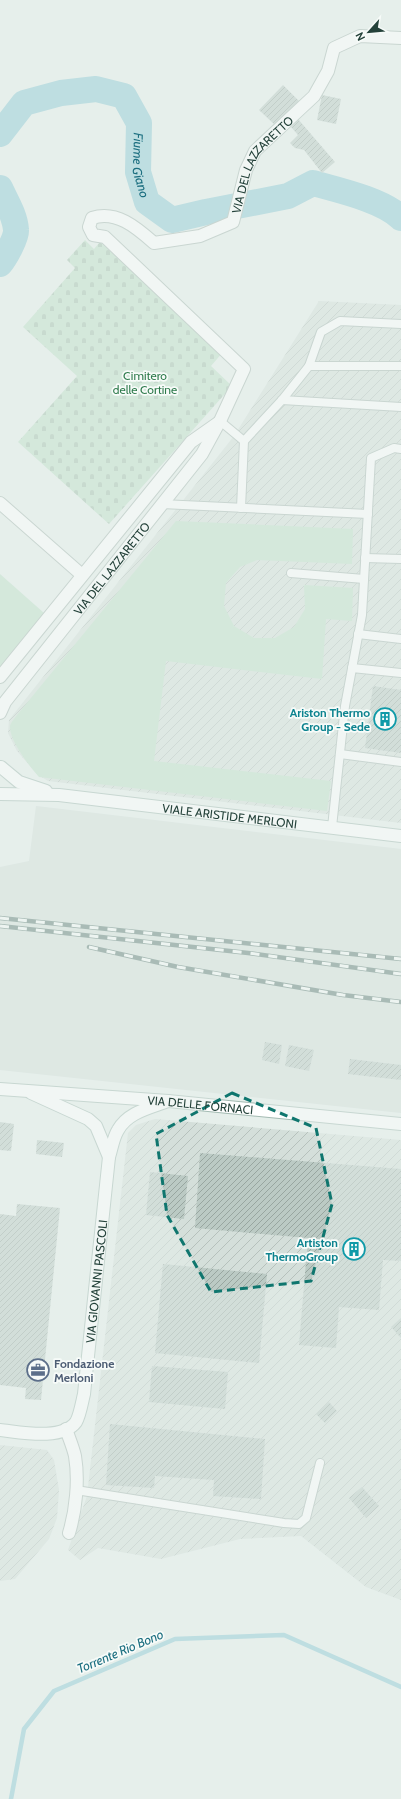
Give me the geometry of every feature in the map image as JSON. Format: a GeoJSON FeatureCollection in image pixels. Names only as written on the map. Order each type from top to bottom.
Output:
{"type":"FeatureCollection","features":[{"type":"Feature","properties":{"kind":"street","name":"VIA DEL LAZZARETTO"},"geometry":{"type":"LineString","coordinates":[[0,713],[5,702],[202,454],[220,421],[244,369],[105,238],[93,235],[89,227],[92,218],[101,215],[119,218],[138,229],[154,243],[200,236],[233,222],[246,170],[255,151],[314,96],[328,71],[334,48],[360,36],[401,38]]}},
{"type":"Feature","properties":{"kind":"street","name":"VIA DEL LAZZARETTO"},"geometry":{"type":"LineString","coordinates":[[0,677],[191,442],[220,421]]}},
{"type":"Feature","properties":{"kind":"street","name":"VIA DEL LAZZARETTO"},"geometry":{"type":"LineString","coordinates":[[0,503],[82,575]]}},
{"type":"Feature","properties":{"kind":"street","name":"VIALE ARISTIDE MERLONI"},"geometry":{"type":"LineString","coordinates":[[0,765],[19,782],[59,795]]}},
{"type":"Feature","properties":{"kind":"street","name":"VIALE ARISTIDE MERLONI"},"geometry":{"type":"LineString","coordinates":[[0,794],[59,795],[401,836]]}},
{"type":"Feature","properties":{"kind":"street","name":"VIA DELLE FORNACI"},"geometry":{"type":"LineString","coordinates":[[0,1089],[22,1089],[168,1101],[401,1124]]}},
{"type":"Feature","properties":{"kind":"street","name":"VIA GIOVANNI PASCOLI"},"geometry":{"type":"LineString","coordinates":[[22,1089],[88,1118],[96,1126],[109,1157]]}},
{"type":"Feature","properties":{"kind":"street","name":"VIA GIOVANNI PASCOLI"},"geometry":{"type":"LineString","coordinates":[[66,1429],[76,1422],[84,1394],[109,1157],[117,1131],[126,1120],[136,1112],[168,1101]]}},
{"type":"Feature","properties":{"kind":"street"},"geometry":{"type":"LineString","coordinates":[[0,1430],[48,1434],[66,1429],[75,1456],[76,1490],[74,1517],[69,1533]]}},
{"type":"Feature","properties":{"kind":"lane"},"geometry":{"type":"LineString","coordinates":[[241,508],[244,441],[282,400],[309,366],[321,332],[340,321],[401,324]]}},
{"type":"Feature","properties":{"kind":"lane"},"geometry":{"type":"LineString","coordinates":[[309,366],[401,366]]}},
{"type":"Feature","properties":{"kind":"lane"},"geometry":{"type":"LineString","coordinates":[[282,400],[401,407]]}},
{"type":"Feature","properties":{"kind":"lane"},"geometry":{"type":"LineString","coordinates":[[220,421],[244,441]]}},
{"type":"Feature","properties":{"kind":"lane"},"geometry":{"type":"LineString","coordinates":[[332,827],[346,706],[362,615],[371,458],[394,448],[401,449]]}},
{"type":"Feature","properties":{"kind":"lane"},"geometry":{"type":"LineString","coordinates":[[162,504],[368,514]]}},
{"type":"Feature","properties":{"kind":"lane"},"geometry":{"type":"LineString","coordinates":[[365,558],[401,559]]}},
{"type":"Feature","properties":{"kind":"lane"},"geometry":{"type":"LineString","coordinates":[[291,573],[364,579]]}},
{"type":"Feature","properties":{"kind":"lane"},"geometry":{"type":"LineString","coordinates":[[358,634],[401,639]]}},
{"type":"Feature","properties":{"kind":"lane"},"geometry":{"type":"LineString","coordinates":[[352,668],[401,673]]}},
{"type":"Feature","properties":{"kind":"lane"},"geometry":{"type":"LineString","coordinates":[[340,754],[401,762]]}},
{"type":"Feature","properties":{"kind":"lane"},"geometry":{"type":"LineString","coordinates":[[76,1490],[284,1523],[299,1524],[306,1518],[320,1463]]}},
{"type":"Feature","properties":{"kind":"highlighted area"},"geometry":{"type":"Polygon","coordinates":[[[232,1093],[316,1128],[332,1204],[311,1281],[211,1292],[167,1215],[156,1134],[232,1093]]]}},
{"type":"Feature","properties":{"kind":"shaded area"},"geometry":{"type":"Polygon","coordinates":[[[319,301],[401,305],[401,823],[48,781],[37,774],[17,751],[8,733],[9,720],[234,436],[319,301]]]}},
{"type":"Feature","properties":{"kind":"shaded area"},"geometry":{"type":"Polygon","coordinates":[[[36,806],[401,849],[401,1113],[0,1070],[0,867],[29,861],[36,806]]]}},
{"type":"Feature","properties":{"kind":"shaded area"},"geometry":{"type":"Polygon","coordinates":[[[155,1119],[401,1140],[401,1600],[366,1587],[301,1536],[240,1539],[161,1559],[98,1548],[80,1560],[68,1550],[87,1496],[128,1133],[136,1125],[155,1119]]]}},
{"type":"Feature","properties":{"kind":"shaded area"},"geometry":{"type":"Polygon","coordinates":[[[0,1445],[47,1450],[54,1460],[59,1490],[57,1518],[49,1539],[15,1579],[0,1581],[0,1445]]]}},
{"type":"Feature","properties":{"kind":"green space","name":"Cimitero delle Cortine"},"geometry":{"type":"Polygon","coordinates":[[[85,240],[94,249],[100,242],[223,352],[211,366],[232,386],[109,524],[18,442],[77,376],[23,327],[75,268],[67,260],[85,240]]]}},
{"type":"Feature","properties":{"kind":"green space"},"geometry":{"type":"Polygon","coordinates":[[[176,521],[353,529],[352,564],[257,560],[240,567],[226,583],[224,606],[234,626],[254,638],[275,638],[294,627],[305,609],[304,585],[353,588],[352,621],[326,619],[322,679],[166,661],[154,761],[331,781],[327,811],[39,777],[16,746],[10,726],[13,720],[176,521]]]}},
{"type":"Feature","properties":{"kind":"green space"},"geometry":{"type":"Polygon","coordinates":[[[0,574],[44,613],[0,667],[0,574]]]}},
{"type":"Feature","properties":{"kind":"building"},"geometry":{"type":"Polygon","coordinates":[[[283,85],[299,101],[276,126],[259,110],[283,85]]]}},
{"type":"Feature","properties":{"kind":"building"},"geometry":{"type":"Polygon","coordinates":[[[322,95],[341,99],[336,124],[317,120],[322,95]]]}},
{"type":"Feature","properties":{"kind":"building"},"geometry":{"type":"Polygon","coordinates":[[[298,119],[335,162],[322,173],[304,150],[295,148],[290,143],[298,135],[291,127],[298,119]]]}},
{"type":"Feature","properties":{"kind":"building","name":"Ariston Thermo Group - Sede"},"geometry":{"type":"Polygon","coordinates":[[[373,686],[401,690],[401,753],[365,748],[373,686]]]}},
{"type":"Feature","properties":{"kind":"building"},"geometry":{"type":"Polygon","coordinates":[[[265,1042],[282,1045],[279,1064],[262,1060],[265,1042]]]}},
{"type":"Feature","properties":{"kind":"building"},"geometry":{"type":"Polygon","coordinates":[[[289,1045],[314,1050],[309,1071],[285,1066],[289,1045]]]}},
{"type":"Feature","properties":{"kind":"building"},"geometry":{"type":"Polygon","coordinates":[[[350,1059],[401,1065],[401,1080],[348,1074],[350,1059]]]}},
{"type":"Feature","properties":{"kind":"building"},"geometry":{"type":"Polygon","coordinates":[[[0,1122],[14,1124],[11,1151],[0,1150],[0,1122]]]}},
{"type":"Feature","properties":{"kind":"building"},"geometry":{"type":"Polygon","coordinates":[[[37,1140],[64,1143],[62,1157],[36,1154],[37,1140]]]}},
{"type":"Feature","properties":{"kind":"building","name":"Artiston ThermoGroup"},"geometry":{"type":"Polygon","coordinates":[[[200,1153],[401,1169],[401,1261],[383,1260],[379,1310],[339,1307],[336,1348],[299,1345],[308,1238],[195,1228],[200,1153]]]}},
{"type":"Feature","properties":{"kind":"building"},"geometry":{"type":"Polygon","coordinates":[[[150,1172],[188,1176],[184,1219],[146,1215],[150,1172]]]}},
{"type":"Feature","properties":{"kind":"building"},"geometry":{"type":"Polygon","coordinates":[[[17,1204],[60,1208],[41,1400],[25,1399],[26,1388],[0,1385],[0,1214],[16,1216],[17,1204]]]}},
{"type":"Feature","properties":{"kind":"building"},"geometry":{"type":"Polygon","coordinates":[[[163,1264],[267,1274],[259,1363],[155,1353],[163,1264]]]}},
{"type":"Feature","properties":{"kind":"building"},"geometry":{"type":"Polygon","coordinates":[[[401,1318],[401,1338],[391,1327],[401,1318]]]}},
{"type":"Feature","properties":{"kind":"building"},"geometry":{"type":"Polygon","coordinates":[[[152,1366],[228,1372],[225,1409],[149,1402],[152,1366]]]}},
{"type":"Feature","properties":{"kind":"building"},"geometry":{"type":"Polygon","coordinates":[[[329,1402],[337,1411],[325,1423],[316,1414],[329,1402]]]}},
{"type":"Feature","properties":{"kind":"building"},"geometry":{"type":"Polygon","coordinates":[[[110,1424],[265,1439],[261,1499],[213,1496],[214,1480],[155,1476],[154,1488],[106,1485],[110,1424]]]}},
{"type":"Feature","properties":{"kind":"building"},"geometry":{"type":"Polygon","coordinates":[[[362,1487],[379,1506],[366,1518],[349,1498],[362,1487]]]}},
{"type":"Feature","properties":{"kind":"waterway","name":"Fiume Giano"},"geometry":{"type":"LineString","coordinates":[[0,134],[24,103],[61,93],[96,89],[124,96],[139,123],[138,172],[147,202],[172,220],[288,196],[313,183],[347,192],[372,201],[383,206],[401,218]]}},
{"type":"Feature","properties":{"kind":"waterway","name":"Fiume Giano"},"geometry":{"type":"LineString","coordinates":[[0,188],[12,214],[16,230],[13,242],[0,264]]}},
{"type":"Feature","properties":{"kind":"waterway","name":"Torrente Rio Bono"},"geometry":{"type":"LineString","coordinates":[[11,1799],[24,1729],[54,1691],[175,1639],[284,1635],[401,1687]]}},
{"type":"Feature","properties":{"kind":"railway"},"geometry":{"type":"LineString","coordinates":[[0,918],[401,959]]}},
{"type":"Feature","properties":{"kind":"railway"},"geometry":{"type":"LineString","coordinates":[[0,926],[248,953],[401,974]]}},
{"type":"Feature","properties":{"kind":"railway"},"geometry":{"type":"LineString","coordinates":[[89,947],[178,967],[343,995],[401,1002]]}},
{"type":"Feature","properties":{"kind":"place","name":"Ariston Thermo Group - Sede"},"geometry":{"type":"Point","coordinates":[385,719]}},
{"type":"Feature","properties":{"kind":"place","name":"Artiston ThermoGroup"},"geometry":{"type":"Point","coordinates":[354,1249]}},
{"type":"Feature","properties":{"kind":"place","name":"Fondazione Merloni"},"geometry":{"type":"Point","coordinates":[38,1370]}}]}
